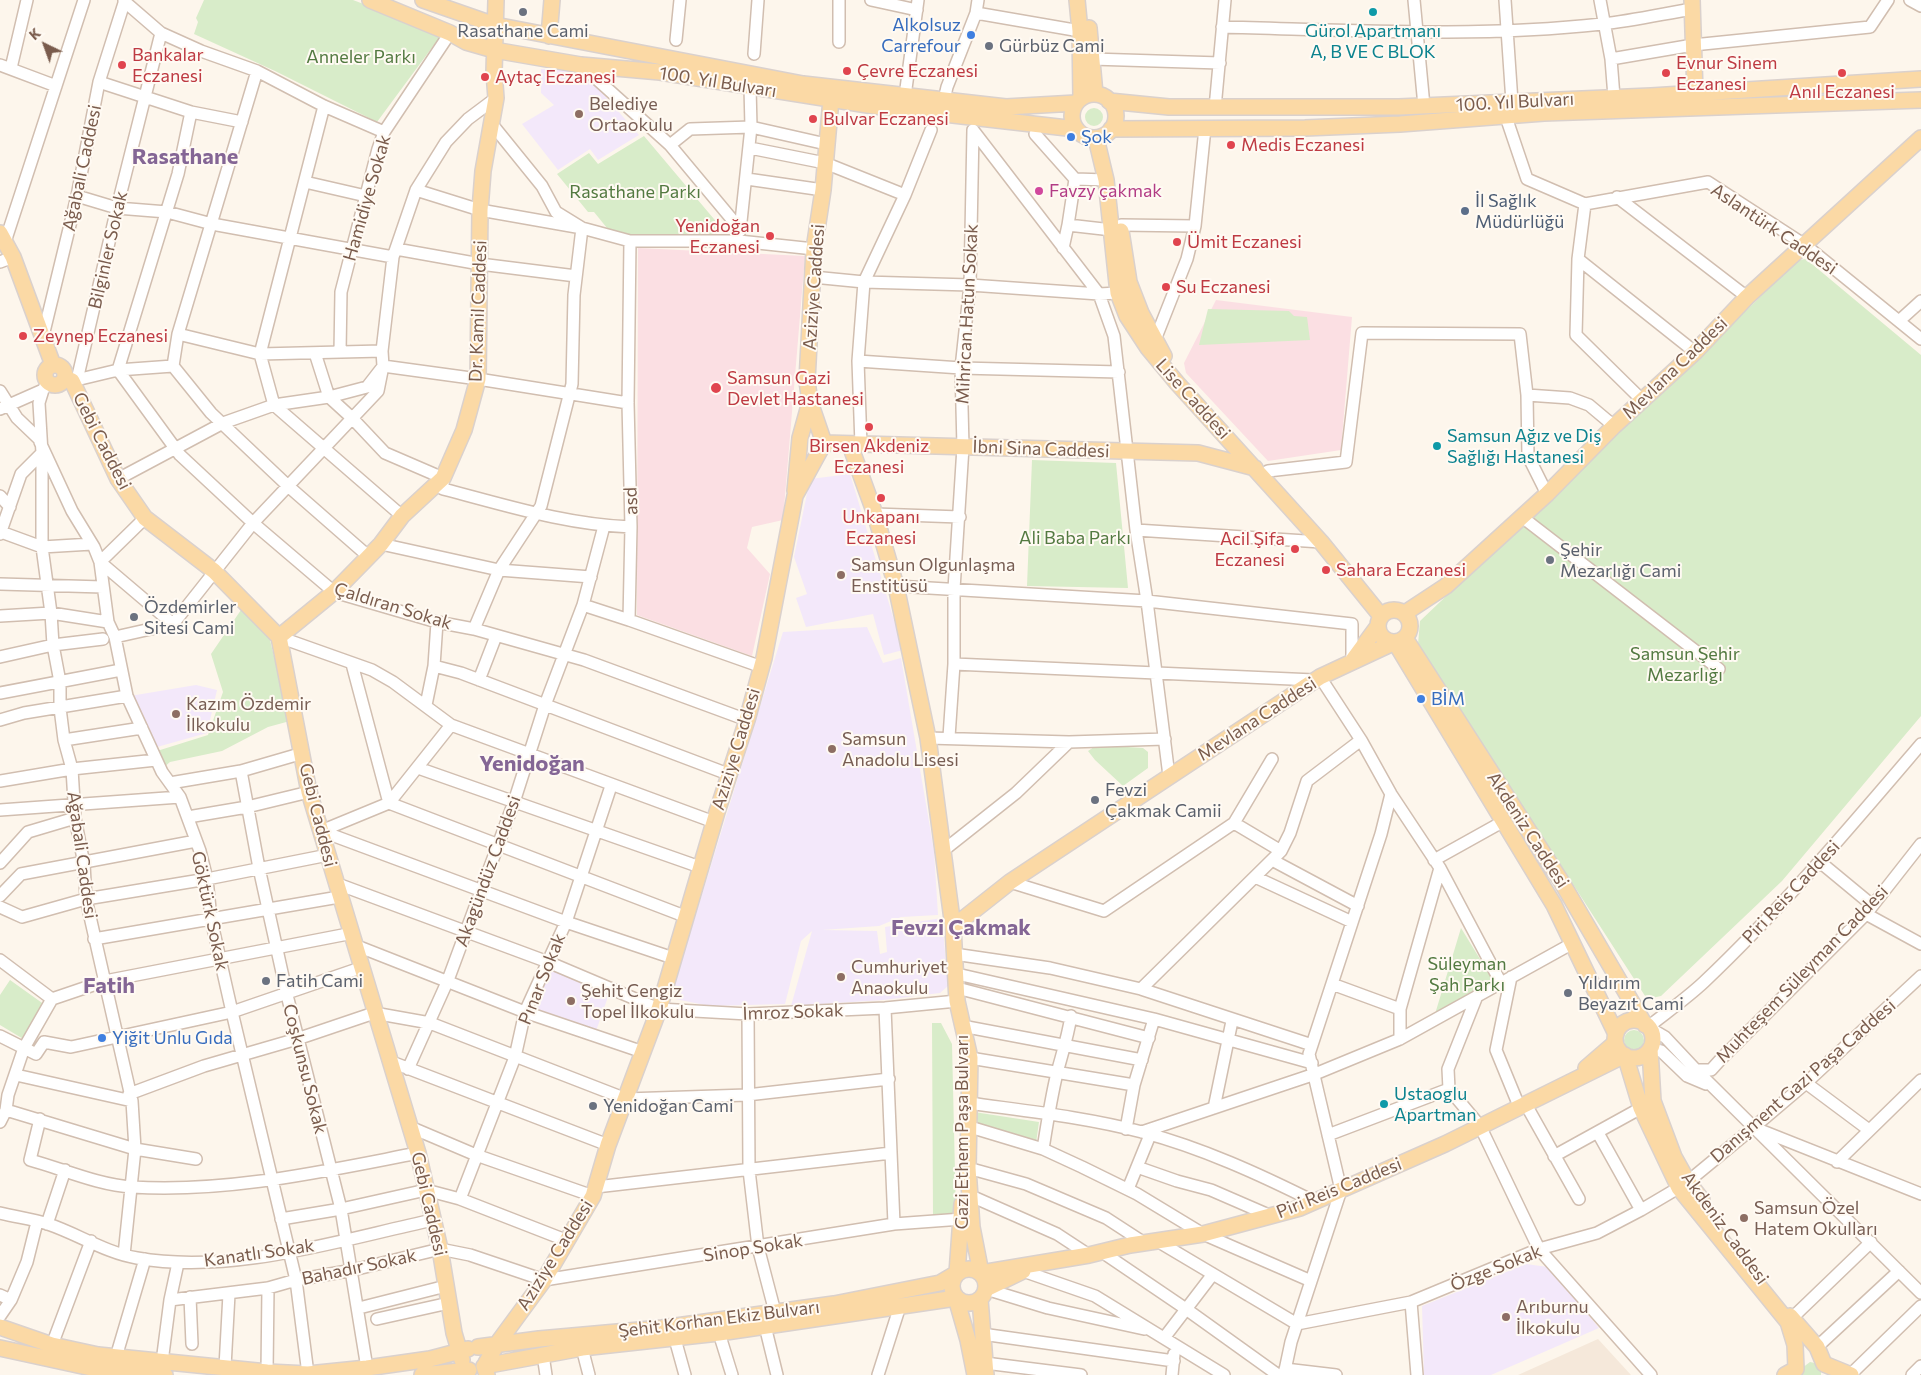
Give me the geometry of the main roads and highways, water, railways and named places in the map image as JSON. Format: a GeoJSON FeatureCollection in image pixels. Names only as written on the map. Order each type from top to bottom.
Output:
{"type":"FeatureCollection","features":[{"type":"Feature","properties":{"kind":"main road","name":"100. Yıl Bulvarı"},"geometry":{"type":"LineString","coordinates":[[370,0],[450,33],[466,42],[494,50],[581,65],[660,72],[831,100],[1076,128]]}},
{"type":"Feature","properties":{"kind":"main road","name":"100. Yıl Bulvarı"},"geometry":{"type":"LineString","coordinates":[[423,0],[495,25],[759,76],[905,96],[1006,107],[1084,98]]}},
{"type":"Feature","properties":{"kind":"main road","name":"Dr. Kamil Caddesi"},"geometry":{"type":"LineString","coordinates":[[279,637],[334,592],[382,544],[402,516],[442,478],[464,430],[478,379],[480,210],[483,172],[496,98],[494,50],[496,0]]}},
{"type":"Feature","properties":{"kind":"main road"},"geometry":{"type":"LineString","coordinates":[[549,36],[552,0]]}},
{"type":"Feature","properties":{"kind":"main road"},"geometry":{"type":"LineString","coordinates":[[1077,0],[1084,98]]}},
{"type":"Feature","properties":{"kind":"main road"},"geometry":{"type":"LineString","coordinates":[[1084,98],[1109,101],[1115,112],[1116,119],[1104,134],[1082,135],[1076,128],[1071,116],[1084,98],[1092,59],[1086,0]]}},
{"type":"Feature","properties":{"kind":"main road"},"geometry":{"type":"LineString","coordinates":[[1692,4],[1695,93]]}},
{"type":"Feature","properties":{"kind":"main road","name":"100. Yıl Bulvarı"},"geometry":{"type":"LineString","coordinates":[[1109,101],[1170,107],[1215,108],[1424,106],[1695,93],[1921,79]]}},
{"type":"Feature","properties":{"kind":"main road","name":"Aziziye Caddesi"},"geometry":{"type":"LineString","coordinates":[[497,1344],[544,1280],[568,1242],[595,1191],[608,1145],[659,1009],[728,774],[747,720],[762,667],[795,496],[824,444],[810,402],[807,381],[814,249],[823,190],[831,100]]}},
{"type":"Feature","properties":{"kind":"main road","name":"100. Yıl Bulvarı"},"geometry":{"type":"LineString","coordinates":[[1104,134],[1205,128],[1343,126],[1506,117],[1544,113],[1921,100]]}},
{"type":"Feature","properties":{"kind":"main road","name":"Lise Caddesi"},"geometry":{"type":"LineString","coordinates":[[1104,134],[1106,180],[1129,282],[1141,313],[1165,358],[1262,470],[1382,617]]}},
{"type":"Feature","properties":{"kind":"main road","name":"Lise Caddesi"},"geometry":{"type":"LineString","coordinates":[[1104,134],[1116,228],[1118,292],[1127,316],[1148,348],[1177,383],[1262,470],[1382,617]]}},
{"type":"Feature","properties":{"kind":"main road","name":"Mevlana Caddesi"},"geometry":{"type":"LineString","coordinates":[[1408,618],[1547,494],[1614,426],[1695,352],[1748,297],[1921,138]]}},
{"type":"Feature","properties":{"kind":"main road"},"geometry":{"type":"LineString","coordinates":[[3,238],[7,260],[43,336],[53,366],[46,372],[45,386],[61,384],[71,380]]}},
{"type":"Feature","properties":{"kind":"main road","name":"Gebi Caddesi"},"geometry":{"type":"LineString","coordinates":[[53,366],[63,369],[71,380],[118,479],[145,518],[214,571],[279,637],[303,753],[309,792],[337,890],[355,939],[374,1013],[418,1153],[440,1249],[453,1321],[472,1362]]}},
{"type":"Feature","properties":{"kind":"main road"},"geometry":{"type":"LineString","coordinates":[[795,496],[800,438],[810,402]]}},
{"type":"Feature","properties":{"kind":"main road","name":"İbni Sina Caddesi"},"geometry":{"type":"LineString","coordinates":[[824,444],[1198,453],[1262,470]]}},
{"type":"Feature","properties":{"kind":"main road"},"geometry":{"type":"LineString","coordinates":[[855,445],[896,586],[928,738],[944,850],[962,1026]]}},
{"type":"Feature","properties":{"kind":"main road"},"geometry":{"type":"LineString","coordinates":[[1352,661],[1382,617],[1400,610],[1408,618],[1410,628],[1400,640],[1381,636],[1382,617]]}},
{"type":"Feature","properties":{"kind":"main road","name":"Mevlana Caddesi"},"geometry":{"type":"LineString","coordinates":[[953,927],[1010,882],[1317,678],[1400,640]]}},
{"type":"Feature","properties":{"kind":"main road","name":"Akdeniz Caddesi"},"geometry":{"type":"LineString","coordinates":[[1400,640],[1573,943],[1619,1044],[1641,1108],[1684,1185],[1788,1322],[1795,1344],[1793,1373]]}},
{"type":"Feature","properties":{"kind":"main road","name":"Akdeniz Caddesi"},"geometry":{"type":"LineString","coordinates":[[1400,640],[1561,881],[1647,1026]]}},
{"type":"Feature","properties":{"kind":"main road"},"geometry":{"type":"LineString","coordinates":[[1638,1021],[1647,1026],[1652,1038],[1650,1049],[1641,1057],[1634,1058],[1619,1044],[1621,1025],[1626,1022],[1638,1021]]}},
{"type":"Feature","properties":{"kind":"main road","name":"Gazi Ethem Paşa Bulvarı"},"geometry":{"type":"LineString","coordinates":[[962,1026],[970,1058],[968,1168],[972,1227],[981,1273]]}},
{"type":"Feature","properties":{"kind":"main road","name":"Gazi Ethem Paşa Bulvarı"},"geometry":{"type":"LineString","coordinates":[[957,1273],[962,1220],[963,1142],[959,1051],[962,1026]]}},
{"type":"Feature","properties":{"kind":"main road","name":"Piri Reis Caddesi"},"geometry":{"type":"LineString","coordinates":[[981,1273],[1029,1268],[1130,1245],[1203,1234],[1315,1202],[1444,1144],[1570,1082],[1619,1044]]}},
{"type":"Feature","properties":{"kind":"main road","name":"Akdeniz Caddesi"},"geometry":{"type":"LineString","coordinates":[[1650,1049],[1653,1101],[1684,1185],[1816,1347],[1825,1370]]}},
{"type":"Feature","properties":{"kind":"main road"},"geometry":{"type":"LineString","coordinates":[[975,1375],[968,1340],[952,1288],[957,1273],[966,1268],[981,1273],[984,1278],[982,1334],[986,1369]]}},
{"type":"Feature","properties":{"kind":"main road","name":"Piri Reis Caddesi"},"geometry":{"type":"LineString","coordinates":[[983,1294],[1029,1268]]}},
{"type":"Feature","properties":{"kind":"main road","name":"Şehit Korhan Ekiz Bulvarı"},"geometry":{"type":"LineString","coordinates":[[0,1348],[101,1370],[164,1371],[225,1367],[308,1374],[430,1359],[472,1362],[497,1344],[662,1328],[834,1304],[940,1283],[957,1273]]}},
{"type":"Feature","properties":{"kind":"main road"},"geometry":{"type":"LineString","coordinates":[[956,1298],[966,1303],[983,1294]]}},
{"type":"Feature","properties":{"kind":"main road","name":"Şehit Korhan Ekiz Bulvarı"},"geometry":{"type":"LineString","coordinates":[[422,1375],[472,1362],[542,1355],[582,1348],[676,1339],[956,1298]]}},
{"type":"Feature","properties":{"kind":"main road","name":"Şehit Korhan Ekiz Bulvarı"},"geometry":{"type":"LineString","coordinates":[[0,1327],[52,1345],[116,1357],[164,1371]]}},
{"type":"Feature","properties":{"kind":"main road"},"geometry":{"type":"LineString","coordinates":[[1793,1373],[1802,1360],[1811,1357],[1825,1370],[1850,1375]]}},
{"type":"Feature","properties":{"kind":"place","name":"Rasathane Cami"},"geometry":{"type":"Point","coordinates":[523,12]}},
{"type":"Feature","properties":{"kind":"place","name":"Gürol Apartmanı A, B VE C BLOK"},"geometry":{"type":"Point","coordinates":[1373,12]}},
{"type":"Feature","properties":{"kind":"place","name":"Alkolsuz Carrefour"},"geometry":{"type":"Point","coordinates":[971,35]}},
{"type":"Feature","properties":{"kind":"place","name":"Gürbüz Cami"},"geometry":{"type":"Point","coordinates":[989,46]}},
{"type":"Feature","properties":{"kind":"place","name":"Bankalar Eczanesi"},"geometry":{"type":"Point","coordinates":[122,65]}},
{"type":"Feature","properties":{"kind":"place","name":"Çevre Eczanesi"},"geometry":{"type":"Point","coordinates":[847,71]}},
{"type":"Feature","properties":{"kind":"place","name":"Evnur Sinem Eczanesi"},"geometry":{"type":"Point","coordinates":[1666,73]}},
{"type":"Feature","properties":{"kind":"place","name":"Anıl Eczanesi"},"geometry":{"type":"Point","coordinates":[1842,73]}},
{"type":"Feature","properties":{"kind":"place","name":"Aytaç Eczanesi"},"geometry":{"type":"Point","coordinates":[485,77]}},
{"type":"Feature","properties":{"kind":"place","name":"Belediye Ortaokulu"},"geometry":{"type":"Point","coordinates":[579,114]}},
{"type":"Feature","properties":{"kind":"place","name":"Bulvar Eczanesi"},"geometry":{"type":"Point","coordinates":[813,119]}},
{"type":"Feature","properties":{"kind":"place","name":"Şok"},"geometry":{"type":"Point","coordinates":[1071,137]}},
{"type":"Feature","properties":{"kind":"place","name":"Medis Eczanesi"},"geometry":{"type":"Point","coordinates":[1231,145]}},
{"type":"Feature","properties":{"kind":"place","name":"Favzy çakmak"},"geometry":{"type":"Point","coordinates":[1039,191]}},
{"type":"Feature","properties":{"kind":"place","name":"İl Sağlık Müdürlüğü"},"geometry":{"type":"Point","coordinates":[1465,211]}},
{"type":"Feature","properties":{"kind":"place","name":"Yenidoğan Eczanesi"},"geometry":{"type":"Point","coordinates":[770,236]}},
{"type":"Feature","properties":{"kind":"place","name":"Ümit Eczanesi"},"geometry":{"type":"Point","coordinates":[1177,242]}},
{"type":"Feature","properties":{"kind":"place","name":"Su Eczanesi"},"geometry":{"type":"Point","coordinates":[1166,287]}},
{"type":"Feature","properties":{"kind":"place","name":"Zeynep Eczanesi"},"geometry":{"type":"Point","coordinates":[23,336]}},
{"type":"Feature","properties":{"kind":"place","name":"Samsun Gazi Devlet Hastanesi"},"geometry":{"type":"Point","coordinates":[716,388]}},
{"type":"Feature","properties":{"kind":"place","name":"Birsen Akdeniz Eczanesi"},"geometry":{"type":"Point","coordinates":[869,427]}},
{"type":"Feature","properties":{"kind":"place","name":"Samsun Ağız ve Diş Sağlığı Hastanesi"},"geometry":{"type":"Point","coordinates":[1437,446]}},
{"type":"Feature","properties":{"kind":"place","name":"Unkapanı Eczanesi"},"geometry":{"type":"Point","coordinates":[881,498]}},
{"type":"Feature","properties":{"kind":"place","name":"Acil Şifa Eczanesi"},"geometry":{"type":"Point","coordinates":[1295,549]}},
{"type":"Feature","properties":{"kind":"place","name":"Şehir Mezarlığı Cami"},"geometry":{"type":"Point","coordinates":[1550,560]}},
{"type":"Feature","properties":{"kind":"place","name":"Sahara Eczanesi"},"geometry":{"type":"Point","coordinates":[1326,570]}},
{"type":"Feature","properties":{"kind":"place","name":"Samsun Olgunlaşma Enstitüsü"},"geometry":{"type":"Point","coordinates":[841,575]}},
{"type":"Feature","properties":{"kind":"place","name":"Özdemirler Sitesi Cami"},"geometry":{"type":"Point","coordinates":[134,617]}},
{"type":"Feature","properties":{"kind":"place","name":"BİM"},"geometry":{"type":"Point","coordinates":[1421,699]}},
{"type":"Feature","properties":{"kind":"place","name":"Kazım Özdemir İlkokulu"},"geometry":{"type":"Point","coordinates":[176,714]}},
{"type":"Feature","properties":{"kind":"place","name":"Samsun Anadolu Lisesi"},"geometry":{"type":"Point","coordinates":[832,749]}},
{"type":"Feature","properties":{"kind":"place","name":"Fevzi Çakmak Camii"},"geometry":{"type":"Point","coordinates":[1095,800]}},
{"type":"Feature","properties":{"kind":"place","name":"Cumhuriyet Anaokulu"},"geometry":{"type":"Point","coordinates":[841,977]}},
{"type":"Feature","properties":{"kind":"place","name":"Fatih Cami"},"geometry":{"type":"Point","coordinates":[266,981]}},
{"type":"Feature","properties":{"kind":"place","name":"Yıldırım Beyazıt Cami"},"geometry":{"type":"Point","coordinates":[1568,993]}},
{"type":"Feature","properties":{"kind":"place","name":"Şehit Cengiz Topel İlkokulu"},"geometry":{"type":"Point","coordinates":[571,1001]}},
{"type":"Feature","properties":{"kind":"place","name":"Yiğit Unlu Gıda"},"geometry":{"type":"Point","coordinates":[102,1038]}},
{"type":"Feature","properties":{"kind":"place","name":"Ustaoglu Apartman"},"geometry":{"type":"Point","coordinates":[1384,1104]}},
{"type":"Feature","properties":{"kind":"place","name":"Yenidoğan Cami"},"geometry":{"type":"Point","coordinates":[593,1106]}},
{"type":"Feature","properties":{"kind":"place","name":"Samsun Özel Hatem Okulları"},"geometry":{"type":"Point","coordinates":[1744,1218]}},
{"type":"Feature","properties":{"kind":"place","name":"Arıburnu İlkokulu"},"geometry":{"type":"Point","coordinates":[1506,1317]}},
{"type":"Feature","properties":{"kind":"district","name":"Rasathane"},"geometry":{"type":"Point","coordinates":[185,157]}},
{"type":"Feature","properties":{"kind":"district","name":"Yenidoğan"},"geometry":{"type":"Point","coordinates":[532,764]}},
{"type":"Feature","properties":{"kind":"district","name":"Fevzi Çakmak"},"geometry":{"type":"Point","coordinates":[961,928]}},
{"type":"Feature","properties":{"kind":"district","name":"Fatih"},"geometry":{"type":"Point","coordinates":[109,986]}},
{"type":"Feature","properties":{"kind":"park label","name":"Anneler Parkı"},"geometry":{"type":"Point","coordinates":[361,57]}},
{"type":"Feature","properties":{"kind":"park label","name":"Rasathane Parkı"},"geometry":{"type":"Point","coordinates":[635,192]}},
{"type":"Feature","properties":{"kind":"park label","name":"Ali Baba Parkı"},"geometry":{"type":"Point","coordinates":[1075,538]}},
{"type":"Feature","properties":{"kind":"park label","name":"Samsun Şehir Mezarlığı"},"geometry":{"type":"Point","coordinates":[1685,664]}},
{"type":"Feature","properties":{"kind":"park label","name":"Süleyman Şah Parkı"},"geometry":{"type":"Point","coordinates":[1467,974]}}]}
